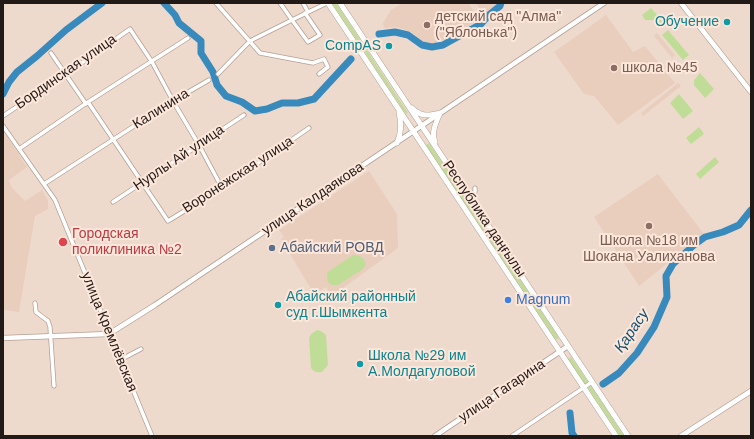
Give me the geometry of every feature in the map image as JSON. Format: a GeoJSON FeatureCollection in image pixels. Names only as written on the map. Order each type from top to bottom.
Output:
{"type":"FeatureCollection","features":[{"type":"Feature","properties":{"kind":"main road","name":"Республика даңғылы"},"geometry":{"type":"LineString","coordinates":[[328,3],[616,436]]}},
{"type":"Feature","properties":{"kind":"main road","name":"Республика даңғылы"},"geometry":{"type":"LineString","coordinates":[[340,3],[628,436]]}},
{"type":"Feature","properties":{"kind":"main road"},"geometry":{"type":"LineString","coordinates":[[406,103],[420,115],[430,116],[440,113]]}},
{"type":"Feature","properties":{"kind":"main road"},"geometry":{"type":"LineString","coordinates":[[397,142],[401,130],[398,109]]}},
{"type":"Feature","properties":{"kind":"main road"},"geometry":{"type":"LineString","coordinates":[[440,113],[433,136],[440,153]]}},
{"type":"Feature","properties":{"kind":"street"},"geometry":{"type":"LineString","coordinates":[[216,3],[260,53],[313,63],[324,59],[328,67],[319,74]]}},
{"type":"Feature","properties":{"kind":"street"},"geometry":{"type":"LineString","coordinates":[[280,3],[308,42],[320,35],[306,13],[303,3]]}},
{"type":"Feature","properties":{"kind":"street"},"geometry":{"type":"LineString","coordinates":[[218,74],[250,41],[328,3]]}},
{"type":"Feature","properties":{"kind":"street","name":"улица Калдаякова"},"geometry":{"type":"LineString","coordinates":[[109,334],[155,305],[604,3]]}},
{"type":"Feature","properties":{"kind":"street"},"geometry":{"type":"LineString","coordinates":[[681,3],[751,92]]}},
{"type":"Feature","properties":{"kind":"street","name":"Бординская улица"},"geometry":{"type":"LineString","coordinates":[[3,116],[130,29],[152,62]]}},
{"type":"Feature","properties":{"kind":"street"},"geometry":{"type":"LineString","coordinates":[[19,149],[188,38]]}},
{"type":"Feature","properties":{"kind":"street"},"geometry":{"type":"LineString","coordinates":[[51,53],[142,183]]}},
{"type":"Feature","properties":{"kind":"street"},"geometry":{"type":"LineString","coordinates":[[152,62],[199,144],[222,188]]}},
{"type":"Feature","properties":{"kind":"street","name":"Калинина"},"geometry":{"type":"LineString","coordinates":[[44,184],[173,101],[209,80]]}},
{"type":"Feature","properties":{"kind":"street","name":"Нурлы Ай улица"},"geometry":{"type":"LineString","coordinates":[[114,202],[244,115]]}},
{"type":"Feature","properties":{"kind":"street","name":"улица Кремлёвская"},"geometry":{"type":"LineString","coordinates":[[3,126],[55,200],[152,436]]}},
{"type":"Feature","properties":{"kind":"street","name":"Воронежская улица"},"geometry":{"type":"LineString","coordinates":[[142,183],[168,221],[222,188],[308,128]]}},
{"type":"Feature","properties":{"kind":"street"},"geometry":{"type":"LineString","coordinates":[[468,195],[475,192],[475,188]]}},
{"type":"Feature","properties":{"kind":"street"},"geometry":{"type":"LineString","coordinates":[[35,303],[36,312],[49,323],[54,386]]}},
{"type":"Feature","properties":{"kind":"street"},"geometry":{"type":"LineString","coordinates":[[3,338],[109,334]]}},
{"type":"Feature","properties":{"kind":"street","name":"улица Гагарина"},"geometry":{"type":"LineString","coordinates":[[435,436],[568,346]]}},
{"type":"Feature","properties":{"kind":"street"},"geometry":{"type":"LineString","coordinates":[[120,360],[141,349]]}},
{"type":"Feature","properties":{"kind":"street"},"geometry":{"type":"LineString","coordinates":[[512,436],[592,382]]}},
{"type":"Feature","properties":{"kind":"street"},"geometry":{"type":"LineString","coordinates":[[681,436],[751,391]]}},
{"type":"Feature","properties":{"kind":"shaded area","name":"детский сад \"Алма\" (\"Яблонька\")"},"geometry":{"type":"Polygon","coordinates":[[[403,3],[468,3],[480,20],[442,41],[430,44],[424,42],[411,32],[397,27],[384,28],[383,23],[391,10],[403,3]]]}},
{"type":"Feature","properties":{"kind":"shaded area"},"geometry":{"type":"Polygon","coordinates":[[[476,3],[498,3],[484,15],[476,3]]]}},
{"type":"Feature","properties":{"kind":"shaded area","name":"школа №45"},"geometry":{"type":"Polygon","coordinates":[[[606,15],[633,52],[645,46],[675,83],[618,125],[594,96],[584,94],[554,52],[606,15]]]}},
{"type":"Feature","properties":{"kind":"shaded area"},"geometry":{"type":"Polygon","coordinates":[[[657,33],[675,55],[672,58],[654,36],[657,33]]]}},
{"type":"Feature","properties":{"kind":"shaded area"},"geometry":{"type":"Polygon","coordinates":[[[678,83],[681,86],[643,116],[641,113],[678,83]]]}},
{"type":"Feature","properties":{"kind":"shaded area"},"geometry":{"type":"Polygon","coordinates":[[[3,130],[27,167],[9,180],[12,188],[25,201],[42,190],[48,200],[48,209],[35,216],[19,312],[3,310],[3,130]]]}},
{"type":"Feature","properties":{"kind":"shaded area"},"geometry":{"type":"Polygon","coordinates":[[[369,171],[397,214],[398,248],[332,296],[326,287],[314,294],[281,239],[284,237],[279,230],[369,171]]]}},
{"type":"Feature","properties":{"kind":"shaded area","name":"Школа №18 им Шокана Уалиханова"},"geometry":{"type":"Polygon","coordinates":[[[658,174],[704,234],[639,286],[594,217],[658,174]]]}},
{"type":"Feature","properties":{"kind":"green space"},"geometry":{"type":"Polygon","coordinates":[[[332,3],[336,3],[408,113],[406,114],[332,3]]]}},
{"type":"Feature","properties":{"kind":"green space"},"geometry":{"type":"Polygon","coordinates":[[[651,8],[663,22],[658,24],[653,20],[645,20],[642,15],[651,8]]]}},
{"type":"Feature","properties":{"kind":"green space"},"geometry":{"type":"Polygon","coordinates":[[[668,30],[689,55],[683,60],[662,35],[668,30]]]}},
{"type":"Feature","properties":{"kind":"green space"},"geometry":{"type":"Polygon","coordinates":[[[700,73],[714,89],[705,98],[694,85],[694,80],[700,73]]]}},
{"type":"Feature","properties":{"kind":"green space"},"geometry":{"type":"Polygon","coordinates":[[[679,94],[693,111],[683,119],[670,103],[679,94]]]}},
{"type":"Feature","properties":{"kind":"green space"},"geometry":{"type":"Polygon","coordinates":[[[699,127],[704,134],[691,144],[686,138],[699,127]]]}},
{"type":"Feature","properties":{"kind":"green space"},"geometry":{"type":"Polygon","coordinates":[[[429,143],[559,338],[556,340],[426,145],[429,143]]]}},
{"type":"Feature","properties":{"kind":"green space"},"geometry":{"type":"Polygon","coordinates":[[[715,157],[719,162],[700,179],[696,174],[715,157]]]}},
{"type":"Feature","properties":{"kind":"green space"},"geometry":{"type":"Polygon","coordinates":[[[353,255],[359,256],[364,260],[366,264],[363,269],[338,285],[330,284],[327,280],[328,272],[353,255]]]}},
{"type":"Feature","properties":{"kind":"green space"},"geometry":{"type":"Polygon","coordinates":[[[317,330],[326,335],[328,365],[322,372],[315,372],[311,368],[309,338],[311,334],[317,330]]]}},
{"type":"Feature","properties":{"kind":"green space"},"geometry":{"type":"Polygon","coordinates":[[[571,357],[588,382],[585,384],[568,359],[571,357]]]}},
{"type":"Feature","properties":{"kind":"green space"},"geometry":{"type":"Polygon","coordinates":[[[591,386],[624,436],[620,436],[588,388],[591,386]]]}},
{"type":"Feature","properties":{"kind":"waterway"},"geometry":{"type":"LineString","coordinates":[[3,94],[9,82],[17,72],[66,30],[102,3]]}},
{"type":"Feature","properties":{"kind":"waterway"},"geometry":{"type":"LineString","coordinates":[[164,3],[175,15],[179,23],[201,41],[201,53],[213,72],[217,85],[226,96],[242,102],[255,111],[267,109],[282,103],[298,103],[314,99],[351,59]]}},
{"type":"Feature","properties":{"kind":"waterway"},"geometry":{"type":"LineString","coordinates":[[379,34],[395,32],[408,35],[422,45],[432,47],[443,45],[481,24],[500,6],[501,3]]}},
{"type":"Feature","properties":{"kind":"waterway","name":"Қарасу"},"geometry":{"type":"LineString","coordinates":[[603,384],[619,373],[637,353],[654,327],[667,297],[666,276],[673,264],[705,237],[723,232],[739,225],[751,210]]}},
{"type":"Feature","properties":{"kind":"waterway"},"geometry":{"type":"LineString","coordinates":[[570,413],[572,433],[574,436]]}},
{"type":"Feature","properties":{"kind":"place","name":"Обучение"},"geometry":{"type":"Point","coordinates":[727,22]}},
{"type":"Feature","properties":{"kind":"place","name":"детский сад \"Алма\" (\"Яблонька\")"},"geometry":{"type":"Point","coordinates":[427,25]}},
{"type":"Feature","properties":{"kind":"place","name":"CompAS"},"geometry":{"type":"Point","coordinates":[389,46]}},
{"type":"Feature","properties":{"kind":"place","name":"школа №45"},"geometry":{"type":"Point","coordinates":[614,68]}},
{"type":"Feature","properties":{"kind":"place","name":"Школа №18 им Шокана Уалиханова"},"geometry":{"type":"Point","coordinates":[649,226]}},
{"type":"Feature","properties":{"kind":"place","name":"Городская поликлиника №2"},"geometry":{"type":"Point","coordinates":[63,242]}},
{"type":"Feature","properties":{"kind":"place","name":"Абайский РОВД"},"geometry":{"type":"Point","coordinates":[272,248]}},
{"type":"Feature","properties":{"kind":"place","name":"Magnum"},"geometry":{"type":"Point","coordinates":[508,300]}},
{"type":"Feature","properties":{"kind":"place","name":"Абайский районный суд г.Шымкента"},"geometry":{"type":"Point","coordinates":[278,305]}},
{"type":"Feature","properties":{"kind":"place","name":"Школа №29 им А.Молдагуловой"},"geometry":{"type":"Point","coordinates":[360,364]}}]}
